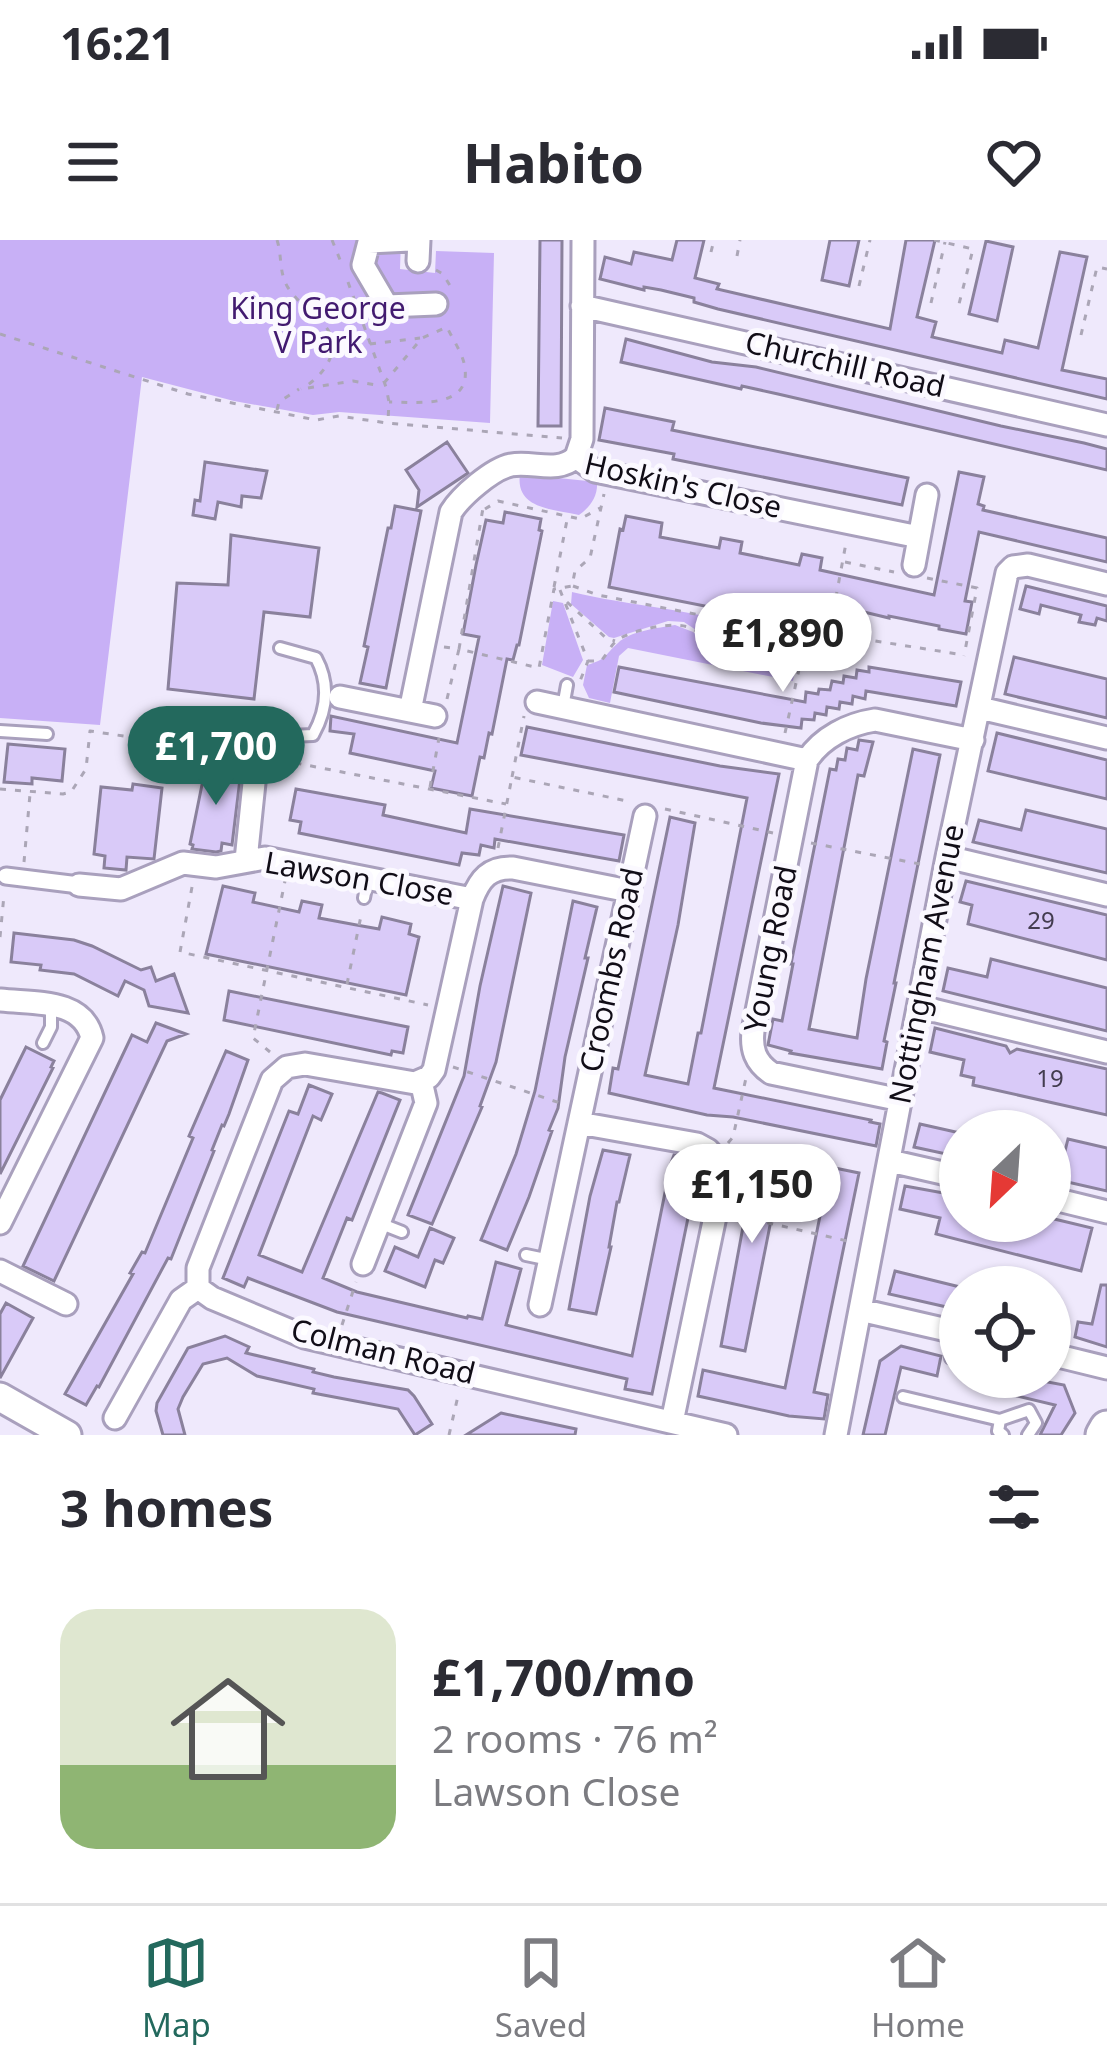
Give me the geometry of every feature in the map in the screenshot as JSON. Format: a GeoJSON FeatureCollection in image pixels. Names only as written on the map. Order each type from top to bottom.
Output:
{"type":"FeatureCollection","features":[{"type":"Feature","properties":{"kind":"street"},"geometry":{"type":"LineString","coordinates":[[579,448],[583,240]]}},
{"type":"Feature","properties":{"kind":"street"},"geometry":{"type":"LineString","coordinates":[[416,247],[369,242],[363,265],[387,306],[436,304]]}},
{"type":"Feature","properties":{"kind":"street","name":"Churchill Road"},"geometry":{"type":"LineString","coordinates":[[583,306],[1107,425]]}},
{"type":"Feature","properties":{"kind":"street","name":"Hoskin's Close"},"geometry":{"type":"LineString","coordinates":[[489,477],[508,465],[561,467],[579,448],[595,472],[919,537]]}},
{"type":"Feature","properties":{"kind":"street"},"geometry":{"type":"LineString","coordinates":[[410,712],[451,512],[463,496],[489,477]]}},
{"type":"Feature","properties":{"kind":"street"},"geometry":{"type":"LineString","coordinates":[[914,566],[927,495]]}},
{"type":"Feature","properties":{"kind":"street","name":"Nottingham Avenue"},"geometry":{"type":"LineString","coordinates":[[836,1435],[1007,573],[1028,565],[1107,584]]}},
{"type":"Feature","properties":{"kind":"street"},"geometry":{"type":"LineString","coordinates":[[531,705],[566,691],[807,760],[821,743],[861,722],[875,720],[973,740]]}},
{"type":"Feature","properties":{"kind":"street"},"geometry":{"type":"LineString","coordinates":[[333,696],[439,723]]}},
{"type":"Feature","properties":{"kind":"street"},"geometry":{"type":"LineString","coordinates":[[980,708],[1107,738]]}},
{"type":"Feature","properties":{"kind":"street","name":"Young Road"},"geometry":{"type":"LineString","coordinates":[[807,760],[753,1030],[754,1053],[771,1073],[901,1100]]}},
{"type":"Feature","properties":{"kind":"street","name":"Lawson Close"},"geometry":{"type":"LineString","coordinates":[[245,860],[254,783]]}},
{"type":"Feature","properties":{"kind":"street","name":"Croombs Road"},"geometry":{"type":"LineString","coordinates":[[540,1305],[645,816]]}},
{"type":"Feature","properties":{"kind":"street"},"geometry":{"type":"LineString","coordinates":[[947,857],[1107,895]]}},
{"type":"Feature","properties":{"kind":"street","name":"Lawson Close"},"geometry":{"type":"LineString","coordinates":[[79,885],[122,890],[183,863],[216,867],[265,858],[366,888],[472,899]]}},
{"type":"Feature","properties":{"kind":"street"},"geometry":{"type":"LineString","coordinates":[[115,1418],[182,1300],[199,1288],[198,1268],[272,1080],[287,1067],[305,1064],[422,1082],[434,1070],[472,899],[480,879],[494,870],[513,868],[629,891]]}},
{"type":"Feature","properties":{"kind":"street"},"geometry":{"type":"LineString","coordinates":[[14,876],[79,885]]}},
{"type":"Feature","properties":{"kind":"street"},"geometry":{"type":"LineString","coordinates":[[0,1000],[70,1008],[86,1020],[92,1038],[0,1223]]}},
{"type":"Feature","properties":{"kind":"street"},"geometry":{"type":"LineString","coordinates":[[920,1007],[1107,1052]]}},
{"type":"Feature","properties":{"kind":"street"},"geometry":{"type":"LineString","coordinates":[[363,1264],[426,1103],[422,1082]]}},
{"type":"Feature","properties":{"kind":"street"},"geometry":{"type":"LineString","coordinates":[[579,1123],[698,1144],[717,1160],[722,1172],[672,1422]]}},
{"type":"Feature","properties":{"kind":"street"},"geometry":{"type":"LineString","coordinates":[[890,1161],[939,1173]]}},
{"type":"Feature","properties":{"kind":"street"},"geometry":{"type":"LineString","coordinates":[[1071,1203],[1107,1212]]}},
{"type":"Feature","properties":{"kind":"street"},"geometry":{"type":"LineString","coordinates":[[0,1271],[66,1304]]}},
{"type":"Feature","properties":{"kind":"street","name":"Colman Road"},"geometry":{"type":"LineString","coordinates":[[199,1288],[212,1298],[305,1337],[727,1435]]}},
{"type":"Feature","properties":{"kind":"street"},"geometry":{"type":"LineString","coordinates":[[860,1310],[939,1329]]}},
{"type":"Feature","properties":{"kind":"street"},"geometry":{"type":"LineString","coordinates":[[1071,1359],[1107,1368]]}},
{"type":"Feature","properties":{"kind":"street"},"geometry":{"type":"LineString","coordinates":[[0,1397],[67,1435]]}},
{"type":"Feature","properties":{"kind":"lane"},"geometry":{"type":"LineString","coordinates":[[280,648],[316,658],[333,696],[313,736],[290,736]]}},
{"type":"Feature","properties":{"kind":"lane"},"geometry":{"type":"LineString","coordinates":[[0,731],[47,734]]}},
{"type":"Feature","properties":{"kind":"lane"},"geometry":{"type":"LineString","coordinates":[[43,1043],[51,1028],[51,1006]]}},
{"type":"Feature","properties":{"kind":"lane"},"geometry":{"type":"LineString","coordinates":[[379,1222],[402,1232]]}},
{"type":"Feature","properties":{"kind":"lane"},"geometry":{"type":"LineString","coordinates":[[526,1255],[550,1260]]}},
{"type":"Feature","properties":{"kind":"lane"},"geometry":{"type":"LineString","coordinates":[[903,1397],[1000,1420],[1029,1410],[1036,1423],[1028,1435]]}},
{"type":"Feature","properties":{"kind":"lane"},"geometry":{"type":"LineString","coordinates":[[1000,1420],[998,1431],[1003,1435]]}},
{"type":"Feature","properties":{"kind":"path"},"geometry":{"type":"LineString","coordinates":[[276,412],[279,402],[323,373],[332,340],[288,288],[277,240]]}},
{"type":"Feature","properties":{"kind":"path"},"geometry":{"type":"LineString","coordinates":[[332,240],[385,385],[388,423]]}},
{"type":"Feature","properties":{"kind":"path"},"geometry":{"type":"LineString","coordinates":[[711,252],[714,240]]}},
{"type":"Feature","properties":{"kind":"path"},"geometry":{"type":"LineString","coordinates":[[737,256],[740,240]]}},
{"type":"Feature","properties":{"kind":"path"},"geometry":{"type":"LineString","coordinates":[[859,286],[869,240]]}},
{"type":"Feature","properties":{"kind":"path"},"geometry":{"type":"LineString","coordinates":[[934,240],[973,249],[958,308]]}},
{"type":"Feature","properties":{"kind":"path"},"geometry":{"type":"LineString","coordinates":[[931,304],[945,242]]}},
{"type":"Feature","properties":{"kind":"path"},"geometry":{"type":"LineString","coordinates":[[1081,335],[1096,267],[1107,269]]}},
{"type":"Feature","properties":{"kind":"path"},"geometry":{"type":"LineString","coordinates":[[370,344],[422,338],[447,326],[464,364],[462,386],[452,398],[389,402]]}},
{"type":"Feature","properties":{"kind":"path"},"geometry":{"type":"LineString","coordinates":[[0,334],[188,394],[316,420],[339,416],[579,448]]}},
{"type":"Feature","properties":{"kind":"path"},"geometry":{"type":"LineString","coordinates":[[385,385],[422,338]]}},
{"type":"Feature","properties":{"kind":"path"},"geometry":{"type":"LineString","coordinates":[[302,389],[353,381],[385,385]]}},
{"type":"Feature","properties":{"kind":"path"},"geometry":{"type":"LineString","coordinates":[[572,586],[575,571],[590,558],[608,474]]}},
{"type":"Feature","properties":{"kind":"path"},"geometry":{"type":"LineString","coordinates":[[430,790],[489,477]]}},
{"type":"Feature","properties":{"kind":"path"},"geometry":{"type":"LineString","coordinates":[[483,510],[498,502],[580,519],[601,508]]}},
{"type":"Feature","properties":{"kind":"path"},"geometry":{"type":"LineString","coordinates":[[533,678],[557,589],[568,516]]}},
{"type":"Feature","properties":{"kind":"path"},"geometry":{"type":"LineString","coordinates":[[780,754],[800,664],[828,640],[850,524]]}},
{"type":"Feature","properties":{"kind":"path"},"geometry":{"type":"LineString","coordinates":[[843,562],[977,588],[964,656]]}},
{"type":"Feature","properties":{"kind":"path"},"geometry":{"type":"LineString","coordinates":[[557,589],[572,586],[797,634],[817,649]]}},
{"type":"Feature","properties":{"kind":"path"},"geometry":{"type":"LineString","coordinates":[[557,589],[614,641]]}},
{"type":"Feature","properties":{"kind":"path"},"geometry":{"type":"LineString","coordinates":[[566,601],[588,661],[578,685],[566,691]]}},
{"type":"Feature","properties":{"kind":"path"},"geometry":{"type":"LineString","coordinates":[[829,634],[964,656],[970,652],[976,622],[998,622]]}},
{"type":"Feature","properties":{"kind":"path"},"geometry":{"type":"LineString","coordinates":[[588,661],[602,661],[614,641],[625,635],[682,624],[725,651],[765,647],[800,664]]}},
{"type":"Feature","properties":{"kind":"path"},"geometry":{"type":"LineString","coordinates":[[458,650],[535,668]]}},
{"type":"Feature","properties":{"kind":"path"},"geometry":{"type":"LineString","coordinates":[[512,777],[531,705]]}},
{"type":"Feature","properties":{"kind":"path"},"geometry":{"type":"LineString","coordinates":[[0,789],[70,792],[86,769],[90,730],[270,758],[506,804],[494,870]]}},
{"type":"Feature","properties":{"kind":"path"},"geometry":{"type":"LineString","coordinates":[[0,937],[30,792]]}},
{"type":"Feature","properties":{"kind":"path"},"geometry":{"type":"LineString","coordinates":[[820,845],[913,863]]}},
{"type":"Feature","properties":{"kind":"path"},"geometry":{"type":"LineString","coordinates":[[287,1067],[254,1038],[289,862]]}},
{"type":"Feature","properties":{"kind":"path"},"geometry":{"type":"LineString","coordinates":[[196,863],[180,952],[448,1009]]}},
{"type":"Feature","properties":{"kind":"path"},"geometry":{"type":"LineString","coordinates":[[346,987],[366,888]]}},
{"type":"Feature","properties":{"kind":"path"},"geometry":{"type":"LineString","coordinates":[[717,1160],[733,1136],[754,1053]]}},
{"type":"Feature","properties":{"kind":"path"},"geometry":{"type":"LineString","coordinates":[[469,1072],[554,1102]]}},
{"type":"Feature","properties":{"kind":"path"},"geometry":{"type":"LineString","coordinates":[[716,1211],[871,1246]]}},
{"type":"Feature","properties":{"kind":"path"},"geometry":{"type":"LineString","coordinates":[[339,1336],[363,1264]]}},
{"type":"Feature","properties":{"kind":"path","name":"Colman Road"},"geometry":{"type":"LineString","coordinates":[[449,1435],[460,1388]]}},
{"type":"Feature","properties":{"kind":"green space","name":"King George V Park"},"geometry":{"type":"Polygon","coordinates":[[[0,240],[401,240],[400,269],[435,273],[436,251],[494,253],[490,423],[339,412],[313,415],[142,377],[100,725],[0,718],[0,240]]]}},
{"type":"Feature","properties":{"kind":"green space"},"geometry":{"type":"Polygon","coordinates":[[[520,474],[597,482],[596,492],[579,515],[547,509],[523,494],[520,474]]]}},
{"type":"Feature","properties":{"kind":"green space"},"geometry":{"type":"Polygon","coordinates":[[[572,592],[781,634],[799,643],[797,659],[765,646],[726,650],[684,622],[668,621],[609,637],[571,604],[572,592]]]}},
{"type":"Feature","properties":{"kind":"green space"},"geometry":{"type":"Polygon","coordinates":[[[553,601],[563,603],[583,660],[573,677],[542,665],[553,601]]]}},
{"type":"Feature","properties":{"kind":"green space"},"geometry":{"type":"Polygon","coordinates":[[[675,625],[723,653],[769,650],[796,663],[793,681],[628,648],[619,656],[610,703],[589,698],[583,685],[587,665],[630,636],[675,625]]]}},
{"type":"Feature","properties":{"kind":"building"},"geometry":{"type":"Polygon","coordinates":[[[540,240],[562,240],[561,426],[538,426],[540,240]]]}},
{"type":"Feature","properties":{"kind":"building"},"geometry":{"type":"Polygon","coordinates":[[[677,240],[704,240],[695,278],[719,284],[717,289],[890,329],[906,240],[935,240],[917,317],[936,322],[932,337],[1002,353],[1005,340],[1038,348],[1060,252],[1087,257],[1062,370],[1107,379],[1107,399],[600,279],[605,257],[631,264],[634,252],[672,260],[677,240]]]}},
{"type":"Feature","properties":{"kind":"building"},"geometry":{"type":"Polygon","coordinates":[[[830,240],[859,240],[849,286],[822,280],[830,240]]]}},
{"type":"Feature","properties":{"kind":"building"},"geometry":{"type":"Polygon","coordinates":[[[986,241],[1013,247],[997,321],[969,314],[986,241]]]}},
{"type":"Feature","properties":{"kind":"building"},"geometry":{"type":"Polygon","coordinates":[[[626,339],[1107,449],[1107,470],[621,362],[626,339]]]}},
{"type":"Feature","properties":{"kind":"building"},"geometry":{"type":"Polygon","coordinates":[[[605,408],[674,422],[672,430],[908,478],[902,505],[599,440],[605,408]]]}},
{"type":"Feature","properties":{"kind":"building"},"geometry":{"type":"Polygon","coordinates":[[[447,442],[468,473],[417,507],[419,490],[406,470],[447,442]]]}},
{"type":"Feature","properties":{"kind":"building"},"geometry":{"type":"Polygon","coordinates":[[[205,462],[267,471],[261,498],[242,496],[241,507],[218,502],[215,519],[193,515],[195,500],[200,501],[205,462]]]}},
{"type":"Feature","properties":{"kind":"building"},"geometry":{"type":"Polygon","coordinates":[[[959,472],[984,477],[978,504],[983,510],[1107,538],[1107,562],[979,532],[965,601],[972,602],[966,634],[831,604],[826,630],[609,587],[626,516],[662,523],[660,537],[719,548],[721,538],[742,542],[740,553],[799,565],[802,554],[822,558],[820,570],[934,595],[959,472]]]}},
{"type":"Feature","properties":{"kind":"building"},"geometry":{"type":"Polygon","coordinates":[[[395,506],[421,511],[386,688],[360,683],[395,506]]]}},
{"type":"Feature","properties":{"kind":"building"},"geometry":{"type":"Polygon","coordinates":[[[505,512],[541,519],[542,531],[519,645],[513,660],[507,659],[492,734],[484,758],[480,757],[472,796],[431,788],[435,771],[350,753],[354,734],[330,731],[331,716],[457,743],[479,637],[463,634],[476,565],[486,520],[503,523],[505,512]]]}},
{"type":"Feature","properties":{"kind":"building"},"geometry":{"type":"Polygon","coordinates":[[[231,535],[319,548],[310,617],[264,612],[254,699],[168,689],[177,583],[228,585],[231,535]]]}},
{"type":"Feature","properties":{"kind":"building"},"geometry":{"type":"Polygon","coordinates":[[[1026,586],[1107,606],[1107,621],[1079,622],[1081,615],[1041,605],[1039,614],[1020,609],[1026,586]]]}},
{"type":"Feature","properties":{"kind":"building"},"geometry":{"type":"Polygon","coordinates":[[[1014,657],[1107,679],[1107,718],[1005,694],[1014,657]]]}},
{"type":"Feature","properties":{"kind":"building"},"geometry":{"type":"Polygon","coordinates":[[[619,667],[805,702],[806,692],[830,690],[832,681],[843,683],[844,676],[856,678],[857,670],[869,672],[869,667],[961,682],[956,706],[866,691],[865,699],[853,696],[852,704],[840,702],[839,709],[827,707],[826,715],[815,713],[814,720],[802,719],[801,728],[614,692],[619,667]]]}},
{"type":"Feature","properties":{"kind":"building"},"geometry":{"type":"Polygon","coordinates":[[[527,727],[779,774],[714,1088],[871,1120],[880,1124],[876,1146],[609,1093],[613,1068],[618,1069],[670,817],[695,823],[645,1075],[688,1084],[747,798],[521,755],[527,727]]]}},
{"type":"Feature","properties":{"kind":"building"},"geometry":{"type":"Polygon","coordinates":[[[997,733],[1107,760],[1107,799],[988,771],[997,733]]]}},
{"type":"Feature","properties":{"kind":"building"},"geometry":{"type":"Polygon","coordinates":[[[859,740],[873,742],[864,776],[858,775],[809,1029],[857,1038],[913,749],[940,755],[894,983],[882,1069],[768,1045],[773,1019],[782,1021],[830,769],[836,770],[838,759],[845,760],[847,748],[857,750],[859,740]]]}},
{"type":"Feature","properties":{"kind":"building"},"geometry":{"type":"Polygon","coordinates":[[[8,744],[65,749],[62,781],[4,782],[8,744]]]}},
{"type":"Feature","properties":{"kind":"building"},"geometry":{"type":"Polygon","coordinates":[[[207,760],[237,766],[235,778],[240,779],[232,845],[222,843],[221,851],[216,852],[192,849],[190,844],[207,760]]]}},
{"type":"Feature","properties":{"kind":"building"},"geometry":{"type":"Polygon","coordinates":[[[133,784],[162,788],[154,859],[127,857],[126,870],[104,868],[105,856],[94,854],[101,787],[132,790],[133,784]]]}},
{"type":"Feature","properties":{"kind":"building"},"geometry":{"type":"Polygon","coordinates":[[[296,789],[385,805],[383,815],[466,833],[470,809],[624,835],[619,861],[495,839],[494,848],[481,845],[479,855],[462,853],[459,865],[299,833],[301,822],[290,820],[296,789]]]}},
{"type":"Feature","properties":{"kind":"building"},"geometry":{"type":"Polygon","coordinates":[[[1026,810],[1107,829],[1107,873],[973,842],[979,820],[1021,830],[1026,810]]]}},
{"type":"Feature","properties":{"kind":"building"},"geometry":{"type":"Polygon","coordinates":[[[966,881],[1107,915],[1107,960],[968,924],[972,905],[960,902],[966,881]]]}},
{"type":"Feature","properties":{"kind":"building"},"geometry":{"type":"Polygon","coordinates":[[[223,886],[255,893],[253,902],[299,912],[302,901],[322,905],[319,918],[379,929],[382,917],[411,924],[409,934],[419,937],[406,995],[206,954],[223,886]]]}},
{"type":"Feature","properties":{"kind":"building"},"geometry":{"type":"Polygon","coordinates":[[[503,886],[531,893],[496,1062],[432,1224],[408,1215],[464,1076],[503,886]]]}},
{"type":"Feature","properties":{"kind":"building"},"geometry":{"type":"Polygon","coordinates":[[[573,901],[597,907],[588,958],[552,1131],[507,1250],[481,1240],[516,1154],[535,1091],[573,901]]]}},
{"type":"Feature","properties":{"kind":"building"},"geometry":{"type":"Polygon","coordinates":[[[14,933],[92,946],[141,970],[151,967],[156,981],[174,974],[188,1013],[149,1006],[144,990],[125,981],[118,996],[74,974],[11,962],[14,933]]]}},
{"type":"Feature","properties":{"kind":"building"},"geometry":{"type":"Polygon","coordinates":[[[991,959],[1107,988],[1107,1031],[943,991],[948,968],[987,977],[991,959]]]}},
{"type":"Feature","properties":{"kind":"building"},"geometry":{"type":"Polygon","coordinates":[[[229,991],[408,1027],[403,1053],[392,1051],[391,1055],[224,1020],[229,991]]]}},
{"type":"Feature","properties":{"kind":"building"},"geometry":{"type":"Polygon","coordinates":[[[156,1023],[186,1034],[167,1041],[54,1281],[23,1266],[132,1035],[147,1042],[156,1023]]]}},
{"type":"Feature","properties":{"kind":"building"},"geometry":{"type":"Polygon","coordinates":[[[935,1028],[1006,1046],[1010,1053],[1017,1049],[1107,1069],[1107,1115],[973,1085],[974,1078],[961,1075],[964,1060],[930,1052],[935,1028]]]}},
{"type":"Feature","properties":{"kind":"building"},"geometry":{"type":"Polygon","coordinates":[[[26,1047],[54,1061],[53,1068],[0,1174],[0,1100],[26,1047]]]}},
{"type":"Feature","properties":{"kind":"building"},"geometry":{"type":"Polygon","coordinates":[[[226,1051],[248,1060],[229,1114],[171,1259],[86,1405],[65,1394],[145,1253],[226,1051]]]}},
{"type":"Feature","properties":{"kind":"building"},"geometry":{"type":"Polygon","coordinates":[[[309,1085],[332,1094],[321,1120],[313,1116],[259,1255],[302,1272],[378,1092],[382,1093],[400,1100],[323,1278],[357,1292],[482,1319],[496,1262],[521,1269],[506,1325],[632,1356],[671,1163],[674,1155],[697,1161],[652,1394],[625,1389],[627,1379],[337,1312],[248,1278],[244,1287],[223,1278],[289,1111],[298,1114],[309,1085]]]}},
{"type":"Feature","properties":{"kind":"building"},"geometry":{"type":"Polygon","coordinates":[[[920,1124],[939,1128],[939,1152],[914,1147],[920,1124]]]}},
{"type":"Feature","properties":{"kind":"building"},"geometry":{"type":"Polygon","coordinates":[[[1071,1140],[1107,1148],[1107,1191],[1071,1183],[1071,1140]]]}},
{"type":"Feature","properties":{"kind":"building"},"geometry":{"type":"Polygon","coordinates":[[[603,1150],[630,1155],[596,1314],[569,1309],[603,1150]]]}},
{"type":"Feature","properties":{"kind":"building"},"geometry":{"type":"Polygon","coordinates":[[[754,1150],[784,1155],[745,1351],[721,1346],[754,1150]]]}},
{"type":"Feature","properties":{"kind":"building"},"geometry":{"type":"Polygon","coordinates":[[[830,1167],[859,1173],[814,1392],[828,1395],[824,1419],[698,1396],[703,1370],[785,1388],[830,1167]]]}},
{"type":"Feature","properties":{"kind":"building"},"geometry":{"type":"Polygon","coordinates":[[[905,1186],[939,1192],[939,1218],[900,1209],[905,1186]]]}},
{"type":"Feature","properties":{"kind":"building"},"geometry":{"type":"Polygon","coordinates":[[[1071,1223],[1092,1228],[1081,1271],[967,1242],[1071,1242],[1071,1223]]]}},
{"type":"Feature","properties":{"kind":"building"},"geometry":{"type":"Polygon","coordinates":[[[430,1228],[454,1238],[443,1263],[435,1260],[425,1287],[385,1271],[395,1247],[418,1257],[430,1228]]]}},
{"type":"Feature","properties":{"kind":"building"},"geometry":{"type":"Polygon","coordinates":[[[895,1271],[939,1282],[939,1305],[889,1294],[895,1271]]]}},
{"type":"Feature","properties":{"kind":"building"},"geometry":{"type":"Polygon","coordinates":[[[1101,1285],[1107,1285],[1107,1347],[1075,1337],[1078,1322],[1092,1324],[1101,1285]]]}},
{"type":"Feature","properties":{"kind":"building"},"geometry":{"type":"Polygon","coordinates":[[[6,1303],[33,1318],[0,1378],[0,1314],[6,1303]]]}},
{"type":"Feature","properties":{"kind":"building"},"geometry":{"type":"Polygon","coordinates":[[[225,1336],[249,1347],[246,1353],[334,1377],[408,1390],[432,1424],[415,1435],[398,1409],[313,1393],[314,1389],[257,1376],[227,1358],[203,1364],[183,1397],[178,1409],[185,1435],[163,1435],[157,1403],[188,1348],[225,1336]]]}},
{"type":"Feature","properties":{"kind":"building"},"geometry":{"type":"Polygon","coordinates":[[[901,1346],[939,1356],[937,1376],[901,1367],[885,1435],[863,1435],[880,1361],[901,1346]]]}},
{"type":"Feature","properties":{"kind":"building"},"geometry":{"type":"Polygon","coordinates":[[[1025,1398],[1069,1398],[1075,1413],[1061,1435],[1040,1435],[1055,1405],[1025,1398]]]}},
{"type":"Feature","properties":{"kind":"building"},"geometry":{"type":"Polygon","coordinates":[[[501,1413],[576,1429],[575,1435],[466,1435],[501,1413]]]}}]}
